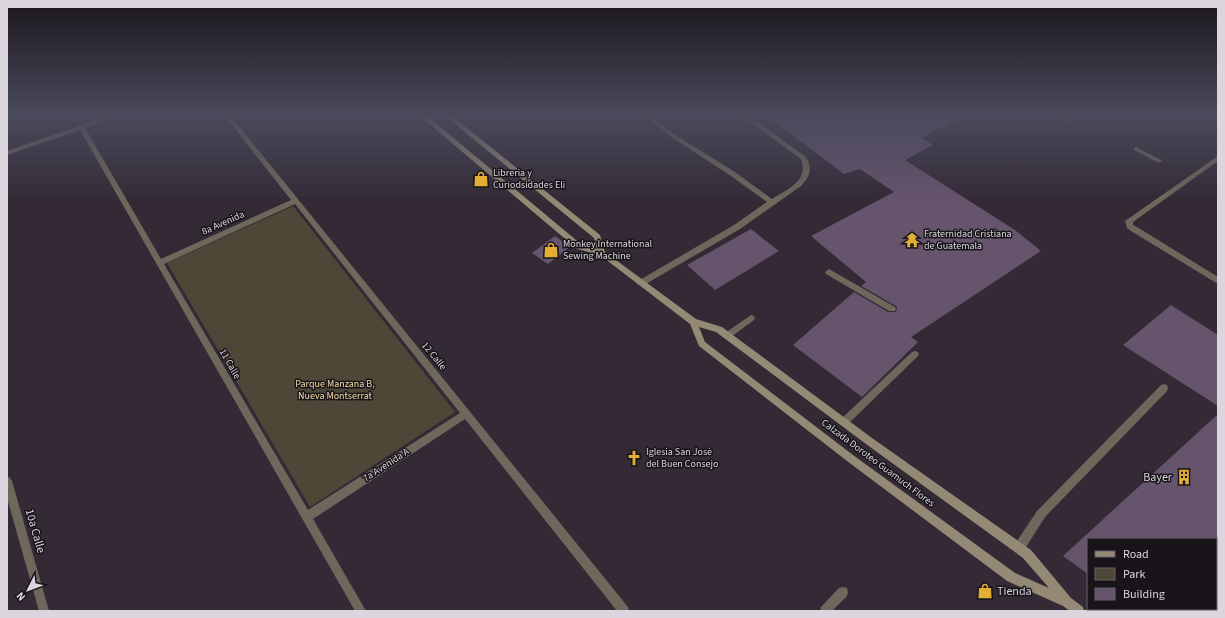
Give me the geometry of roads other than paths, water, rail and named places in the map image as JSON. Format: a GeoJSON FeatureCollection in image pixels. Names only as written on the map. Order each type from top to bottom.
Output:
{"type":"FeatureCollection","features":[{"type":"Feature","properties":{"kind":"main road","name":"Calzada Doroteo Guamuch Flores"},"geometry":{"type":"LineString","coordinates":[[457,144],[580,247],[602,253],[693,322],[719,329],[728,335],[844,422],[1027,554],[1067,602]]}},
{"type":"Feature","properties":{"kind":"main road","name":"Calzada Doroteo Guamuch Flores"},"geometry":{"type":"LineString","coordinates":[[482,144],[597,237],[602,253]]}},
{"type":"Feature","properties":{"kind":"main road","name":"Calzada Doroteo Guamuch Flores"},"geometry":{"type":"LineString","coordinates":[[693,322],[702,344],[850,458],[1011,577],[1067,602],[1079,611]]}},
{"type":"Feature","properties":{"kind":"street"},"geometry":{"type":"LineString","coordinates":[[7,153],[34,144]]}},
{"type":"Feature","properties":{"kind":"street","name":"11 Calle"},"geometry":{"type":"LineString","coordinates":[[90,144],[361,611]]}},
{"type":"Feature","properties":{"kind":"street","name":"12 Calle"},"geometry":{"type":"LineString","coordinates":[[251,144],[624,611]]}},
{"type":"Feature","properties":{"kind":"street"},"geometry":{"type":"LineString","coordinates":[[686,144],[733,174],[772,202]]}},
{"type":"Feature","properties":{"kind":"street"},"geometry":{"type":"LineString","coordinates":[[640,283],[737,227],[800,184],[807,174],[808,165],[804,158],[784,144]]}},
{"type":"Feature","properties":{"kind":"street"},"geometry":{"type":"LineString","coordinates":[[1136,149],[1159,161]]}},
{"type":"Feature","properties":{"kind":"street"},"geometry":{"type":"LineString","coordinates":[[1218,158],[1129,221],[1130,226],[1134,229],[1218,281]]}},
{"type":"Feature","properties":{"kind":"street","name":"8a Avenida"},"geometry":{"type":"LineString","coordinates":[[159,263],[296,201]]}},
{"type":"Feature","properties":{"kind":"street"},"geometry":{"type":"LineString","coordinates":[[829,272],[892,309]]}},
{"type":"Feature","properties":{"kind":"street"},"geometry":{"type":"LineString","coordinates":[[728,335],[751,318]]}},
{"type":"Feature","properties":{"kind":"street"},"geometry":{"type":"LineString","coordinates":[[844,422],[915,354]]}},
{"type":"Feature","properties":{"kind":"street"},"geometry":{"type":"LineString","coordinates":[[1019,548],[1041,514],[1164,388]]}},
{"type":"Feature","properties":{"kind":"street","name":"7a Avenida A"},"geometry":{"type":"LineString","coordinates":[[307,517],[466,414]]}},
{"type":"Feature","properties":{"kind":"street","name":"10a Calle"},"geometry":{"type":"LineString","coordinates":[[7,481],[44,611]]}},
{"type":"Feature","properties":{"kind":"street"},"geometry":{"type":"LineString","coordinates":[[825,611],[843,592]]}},
{"type":"Feature","properties":{"kind":"place","name":"Libreria y Curiodsidades Eli"},"geometry":{"type":"Point","coordinates":[481,179]}},
{"type":"Feature","properties":{"kind":"place","name":"Fraternidad Cristiana de Guatemala"},"geometry":{"type":"Point","coordinates":[912,240]}},
{"type":"Feature","properties":{"kind":"place","name":"Monkey International Sewing Machine"},"geometry":{"type":"Point","coordinates":[551,250]}},
{"type":"Feature","properties":{"kind":"place","name":"Iglesia San José del Buen Consejo"},"geometry":{"type":"Point","coordinates":[634,458]}},
{"type":"Feature","properties":{"kind":"place","name":"Bayer"},"geometry":{"type":"Point","coordinates":[1184,477]}},
{"type":"Feature","properties":{"kind":"place","name":"Tienda"},"geometry":{"type":"Point","coordinates":[985,591]}},
{"type":"Feature","properties":{"kind":"park label","name":"Parque Manzana B, Nueva Montserrat"},"geometry":{"type":"Point","coordinates":[335,390]}}]}
